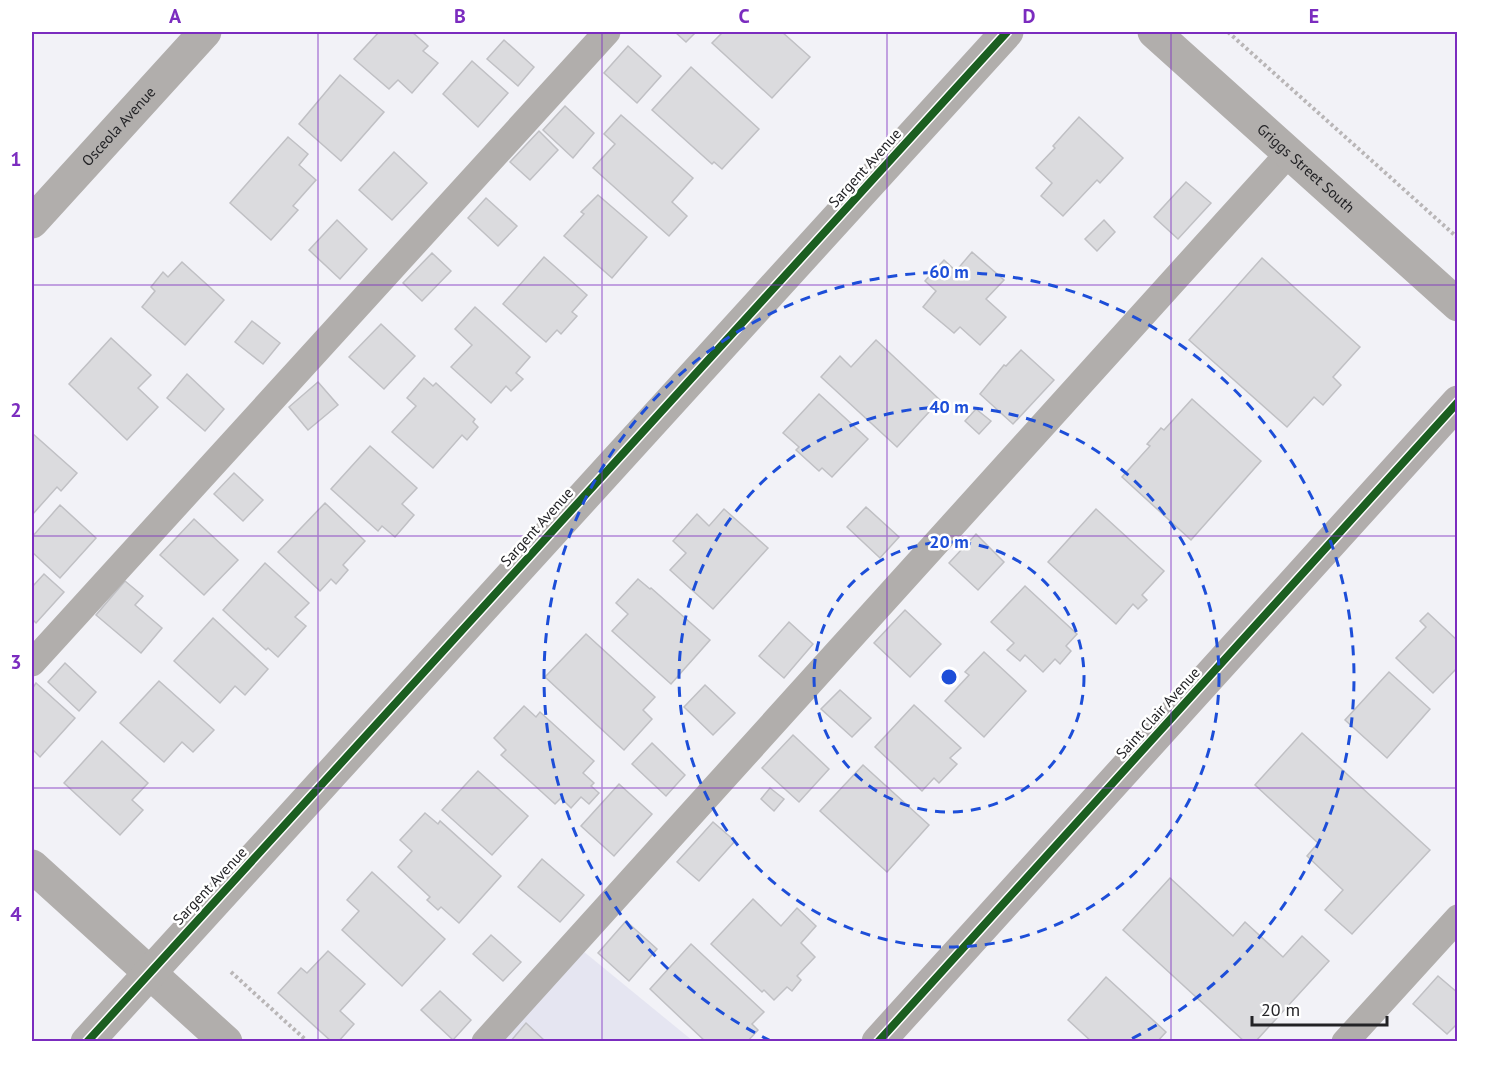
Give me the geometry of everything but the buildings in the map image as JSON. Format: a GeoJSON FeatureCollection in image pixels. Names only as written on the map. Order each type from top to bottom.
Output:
{"type":"FeatureCollection","features":[{"type":"Feature","properties":{"kind":"street","name":"Osceola Avenue"},"geometry":{"type":"LineString","coordinates":[[32,222],[206,32]]}},
{"type":"Feature","properties":{"kind":"street","name":"Sargent Avenue"},"geometry":{"type":"LineString","coordinates":[[87,1041],[1007,32]]}},
{"type":"Feature","properties":{"kind":"street","name":"Griggs Street South"},"geometry":{"type":"LineString","coordinates":[[1154,32],[1458,305]]}},
{"type":"Feature","properties":{"kind":"street","name":"Saint Clair Avenue"},"geometry":{"type":"LineString","coordinates":[[879,1041],[1458,402]]}},
{"type":"Feature","properties":{"kind":"street"},"geometry":{"type":"LineString","coordinates":[[32,866],[226,1041]]}},
{"type":"Feature","properties":{"kind":"lane"},"geometry":{"type":"LineString","coordinates":[[32,663],[607,32]]}},
{"type":"Feature","properties":{"kind":"lane"},"geometry":{"type":"LineString","coordinates":[[485,1041],[1289,153]]}},
{"type":"Feature","properties":{"kind":"lane"},"geometry":{"type":"LineString","coordinates":[[1345,1041],[1458,918]]}},
{"type":"Feature","properties":{"kind":"path"},"geometry":{"type":"LineString","coordinates":[[1228,32],[1458,238]]}},
{"type":"Feature","properties":{"kind":"path"},"geometry":{"type":"LineString","coordinates":[[231,972],[308,1041]]}},
{"type":"Feature","properties":{"kind":"shaded area"},"geometry":{"type":"Polygon","coordinates":[[[572,942],[693,1041],[488,1042],[572,942]]]}},
{"type":"Feature","properties":{"kind":"cycle path"},"geometry":{"type":"LineString","coordinates":[[87,1042],[1007,32]]}},
{"type":"Feature","properties":{"kind":"cycle path"},"geometry":{"type":"LineString","coordinates":[[878,1042],[1458,402]]}}]}
